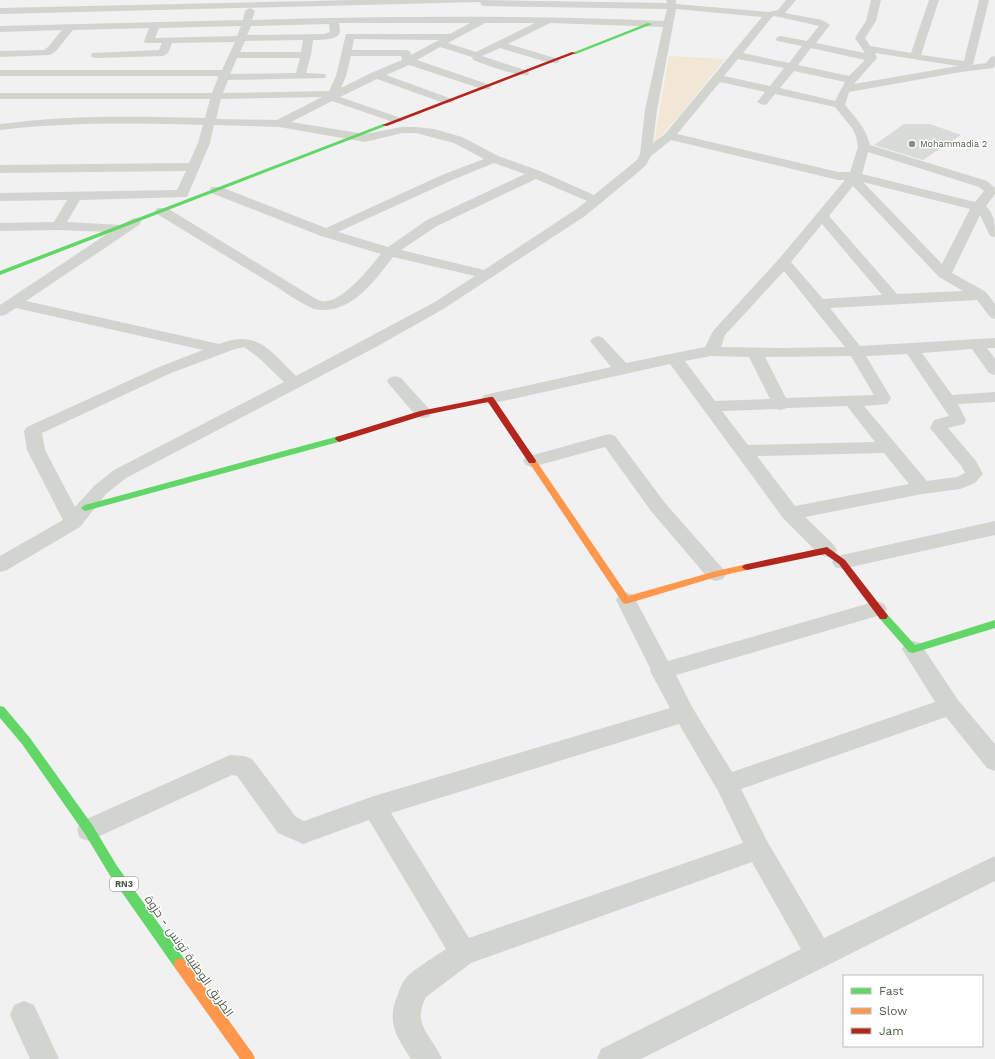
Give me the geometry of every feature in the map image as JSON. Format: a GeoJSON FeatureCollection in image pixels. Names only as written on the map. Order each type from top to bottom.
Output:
{"type":"FeatureCollection","features":[{"type":"Feature","properties":{"kind":"street"},"geometry":{"type":"LineString","coordinates":[[0,11],[42,5],[253,2],[438,0],[671,3],[799,18],[825,25],[763,102]]}},
{"type":"Feature","properties":{"kind":"street"},"geometry":{"type":"LineString","coordinates":[[646,154],[670,136],[736,55],[773,15],[781,12],[791,0]]}},
{"type":"Feature","properties":{"kind":"street"},"geometry":{"type":"LineString","coordinates":[[870,54],[860,38],[871,21],[876,0],[872,0]]}},
{"type":"Feature","properties":{"kind":"street"},"geometry":{"type":"LineString","coordinates":[[915,57],[934,0]]}},
{"type":"Feature","properties":{"kind":"street"},"geometry":{"type":"LineString","coordinates":[[968,64],[984,0]]}},
{"type":"Feature","properties":{"kind":"street"},"geometry":{"type":"LineString","coordinates":[[480,1],[483,20]]}},
{"type":"Feature","properties":{"kind":"street"},"geometry":{"type":"LineString","coordinates":[[181,199],[204,143],[208,121],[223,75],[242,38],[253,2]]}},
{"type":"Feature","properties":{"kind":"street"},"geometry":{"type":"LineString","coordinates":[[568,2],[568,20]]}},
{"type":"Feature","properties":{"kind":"street"},"geometry":{"type":"LineString","coordinates":[[0,565],[73,522],[100,490],[120,474],[370,344],[440,305],[580,213],[632,171],[642,162],[646,154],[651,110],[671,3]]}},
{"type":"Feature","properties":{"kind":"street"},"geometry":{"type":"LineString","coordinates":[[0,54],[9,43],[26,28],[42,5]]}},
{"type":"Feature","properties":{"kind":"street"},"geometry":{"type":"LineString","coordinates":[[762,61],[799,18]]}},
{"type":"Feature","properties":{"kind":"street"},"geometry":{"type":"LineString","coordinates":[[155,24],[149,41],[325,36],[335,33],[334,20]]}},
{"type":"Feature","properties":{"kind":"street"},"geometry":{"type":"LineString","coordinates":[[0,29],[248,21],[334,20],[568,20],[668,24]]}},
{"type":"Feature","properties":{"kind":"street"},"geometry":{"type":"LineString","coordinates":[[332,96],[341,76],[355,20]]}},
{"type":"Feature","properties":{"kind":"street"},"geometry":{"type":"LineString","coordinates":[[407,57],[411,37],[419,20]]}},
{"type":"Feature","properties":{"kind":"street"},"geometry":{"type":"LineString","coordinates":[[279,124],[407,57],[439,44],[483,20]]}},
{"type":"Feature","properties":{"kind":"street"},"geometry":{"type":"LineString","coordinates":[[436,70],[453,61],[499,44],[548,20]]}},
{"type":"Feature","properties":{"kind":"street"},"geometry":{"type":"LineString","coordinates":[[0,273],[162,211],[181,199],[216,190],[352,137],[524,73],[609,38],[650,24]]}},
{"type":"Feature","properties":{"kind":"street"},"geometry":{"type":"LineString","coordinates":[[80,74],[119,26]]}},
{"type":"Feature","properties":{"kind":"street"},"geometry":{"type":"LineString","coordinates":[[0,54],[46,52],[52,49],[70,27]]}},
{"type":"Feature","properties":{"kind":"street"},"geometry":{"type":"LineString","coordinates":[[350,36],[450,37]]}},
{"type":"Feature","properties":{"kind":"street"},"geometry":{"type":"LineString","coordinates":[[300,76],[306,55],[308,37]]}},
{"type":"Feature","properties":{"kind":"street"},"geometry":{"type":"LineString","coordinates":[[154,73],[168,40]]}},
{"type":"Feature","properties":{"kind":"street"},"geometry":{"type":"LineString","coordinates":[[439,44],[474,54],[477,58],[484,61],[524,73]]}},
{"type":"Feature","properties":{"kind":"street"},"geometry":{"type":"LineString","coordinates":[[499,44],[554,61]]}},
{"type":"Feature","properties":{"kind":"street"},"geometry":{"type":"LineString","coordinates":[[776,44],[810,45],[870,54],[915,57],[983,67]]}},
{"type":"Feature","properties":{"kind":"street"},"geometry":{"type":"LineString","coordinates":[[96,55],[163,53]]}},
{"type":"Feature","properties":{"kind":"street"},"geometry":{"type":"LineString","coordinates":[[346,53],[407,57],[436,70],[486,87]]}},
{"type":"Feature","properties":{"kind":"street"},"geometry":{"type":"LineString","coordinates":[[711,351],[718,334],[784,262],[851,179],[864,147],[862,136],[857,127],[839,105],[840,98],[870,54]]}},
{"type":"Feature","properties":{"kind":"street"},"geometry":{"type":"LineString","coordinates":[[233,55],[306,55]]}},
{"type":"Feature","properties":{"kind":"street"},"geometry":{"type":"LineString","coordinates":[[736,55],[791,67],[850,85],[983,67],[991,65],[995,59]]}},
{"type":"Feature","properties":{"kind":"street"},"geometry":{"type":"LineString","coordinates":[[0,73],[154,73],[321,76]]}},
{"type":"Feature","properties":{"kind":"street"},"geometry":{"type":"LineString","coordinates":[[375,75],[448,101]]}},
{"type":"Feature","properties":{"kind":"street"},"geometry":{"type":"LineString","coordinates":[[718,78],[819,106],[839,105]]}},
{"type":"Feature","properties":{"kind":"street"},"geometry":{"type":"LineString","coordinates":[[0,96],[332,96],[397,120]]}},
{"type":"Feature","properties":{"kind":"street"},"geometry":{"type":"LineString","coordinates":[[0,127],[33,123],[124,119],[279,124],[365,138],[402,130],[416,130],[434,133],[458,140],[494,159],[536,174],[595,200]]}},
{"type":"Feature","properties":{"kind":"street"},"geometry":{"type":"LineString","coordinates":[[670,136],[980,210],[995,233]]}},
{"type":"Feature","properties":{"kind":"street"},"geometry":{"type":"LineString","coordinates":[[864,147],[989,187],[991,190],[944,274]]}},
{"type":"Feature","properties":{"kind":"street"},"geometry":{"type":"LineString","coordinates":[[326,233],[446,178],[494,159]]}},
{"type":"Feature","properties":{"kind":"street"},"geometry":{"type":"LineString","coordinates":[[1,170],[194,167]]}},
{"type":"Feature","properties":{"kind":"street"},"geometry":{"type":"LineString","coordinates":[[58,226],[93,168]]}},
{"type":"Feature","properties":{"kind":"street"},"geometry":{"type":"LineString","coordinates":[[162,211],[320,306],[349,298],[358,290],[390,252],[432,223],[536,174]]}},
{"type":"Feature","properties":{"kind":"street"},"geometry":{"type":"LineString","coordinates":[[851,179],[944,274],[954,281],[988,297],[995,314]]}},
{"type":"Feature","properties":{"kind":"street"},"geometry":{"type":"LineString","coordinates":[[0,197],[82,187],[181,199]]}},
{"type":"Feature","properties":{"kind":"street"},"geometry":{"type":"LineString","coordinates":[[216,190],[326,233],[390,252],[485,274]]}},
{"type":"Feature","properties":{"kind":"street"},"geometry":{"type":"LineString","coordinates":[[822,216],[893,299]]}},
{"type":"Feature","properties":{"kind":"street"},"geometry":{"type":"LineString","coordinates":[[0,312],[134,222]]}},
{"type":"Feature","properties":{"kind":"street"},"geometry":{"type":"LineString","coordinates":[[0,227],[58,226],[119,228]]}},
{"type":"Feature","properties":{"kind":"street"},"geometry":{"type":"LineString","coordinates":[[711,406],[877,401],[883,398],[855,350],[784,262]]}},
{"type":"Feature","properties":{"kind":"street"},"geometry":{"type":"LineString","coordinates":[[819,304],[893,299],[988,297]]}},
{"type":"Feature","properties":{"kind":"street"},"geometry":{"type":"LineString","coordinates":[[14,303],[220,349]]}},
{"type":"Feature","properties":{"kind":"street"},"geometry":{"type":"LineString","coordinates":[[598,341],[622,369]]}},
{"type":"Feature","properties":{"kind":"street"},"geometry":{"type":"LineString","coordinates":[[73,522],[36,450],[33,430],[165,370],[239,343],[248,343],[256,347],[294,383]]}},
{"type":"Feature","properties":{"kind":"street"},"geometry":{"type":"LineString","coordinates":[[85,508],[336,440],[423,413],[711,351],[755,353],[911,348],[995,343]]}},
{"type":"Feature","properties":{"kind":"street"},"geometry":{"type":"LineString","coordinates":[[976,344],[995,370]]}},
{"type":"Feature","properties":{"kind":"street"},"geometry":{"type":"LineString","coordinates":[[790,513],[922,488],[960,483],[970,479],[974,474],[970,465],[938,428],[940,424],[958,420],[957,416],[911,348]]}},
{"type":"Feature","properties":{"kind":"street"},"geometry":{"type":"LineString","coordinates":[[755,353],[781,405]]}},
{"type":"Feature","properties":{"kind":"street"},"geometry":{"type":"LineString","coordinates":[[674,358],[790,513],[827,550],[842,562],[877,609],[913,649],[950,706],[995,761]]}},
{"type":"Feature","properties":{"kind":"street"},"geometry":{"type":"LineString","coordinates":[[395,381],[423,413]]}},
{"type":"Feature","properties":{"kind":"street"},"geometry":{"type":"LineString","coordinates":[[947,400],[995,397]]}},
{"type":"Feature","properties":{"kind":"street"},"geometry":{"type":"LineString","coordinates":[[490,399],[626,600],[661,671],[726,784],[758,849],[819,954]]}},
{"type":"Feature","properties":{"kind":"street"},"geometry":{"type":"LineString","coordinates":[[852,402],[922,488]]}},
{"type":"Feature","properties":{"kind":"street"},"geometry":{"type":"LineString","coordinates":[[532,461],[609,440],[658,506],[716,574]]}},
{"type":"Feature","properties":{"kind":"street"},"geometry":{"type":"LineString","coordinates":[[743,451],[889,447]]}},
{"type":"Feature","properties":{"kind":"street"},"geometry":{"type":"LineString","coordinates":[[842,562],[995,528]]}},
{"type":"Feature","properties":{"kind":"street"},"geometry":{"type":"LineString","coordinates":[[626,600],[716,574],[827,550]]}},
{"type":"Feature","properties":{"kind":"street"},"geometry":{"type":"LineString","coordinates":[[661,671],[877,609]]}},
{"type":"Feature","properties":{"kind":"street"},"geometry":{"type":"LineString","coordinates":[[913,649],[995,624]]}},
{"type":"Feature","properties":{"kind":"street"},"geometry":{"type":"LineString","coordinates":[[726,784],[950,706]]}},
{"type":"Feature","properties":{"kind":"street","name":"الطريق الوطنية تونس - حزوة"},"geometry":{"type":"LineString","coordinates":[[0,710],[26,741],[89,830],[113,870],[248,1059]]}},
{"type":"Feature","properties":{"kind":"street"},"geometry":{"type":"LineString","coordinates":[[89,830],[230,765],[236,764],[244,766],[287,825],[304,833],[374,807],[684,713]]}},
{"type":"Feature","properties":{"kind":"street"},"geometry":{"type":"LineString","coordinates":[[374,807],[463,953]]}},
{"type":"Feature","properties":{"kind":"street"},"geometry":{"type":"LineString","coordinates":[[428,1059],[408,1028],[406,1012],[410,998],[416,987],[463,953],[758,849]]}},
{"type":"Feature","properties":{"kind":"street"},"geometry":{"type":"LineString","coordinates":[[611,1059],[819,954],[995,868]]}},
{"type":"Feature","properties":{"kind":"street"},"geometry":{"type":"LineString","coordinates":[[24,1015],[45,1059]]}},
{"type":"Feature","properties":{"kind":"shaded area"},"geometry":{"type":"Polygon","coordinates":[[[669,56],[725,59],[679,116],[654,143],[669,56]]]}},
{"type":"Feature","properties":{"kind":"building","name":"Mohammadia 2"},"geometry":{"type":"Polygon","coordinates":[[[904,124],[930,124],[961,135],[923,160],[874,145],[904,124]]]}},
{"type":"Feature","properties":{"kind":"traffic: fast"},"geometry":{"type":"LineString","coordinates":[[574,53],[650,24]]}},
{"type":"Feature","properties":{"kind":"traffic: fast"},"geometry":{"type":"LineString","coordinates":[[0,273],[385,125]]}},
{"type":"Feature","properties":{"kind":"traffic: fast"},"geometry":{"type":"LineString","coordinates":[[85,508],[339,439]]}},
{"type":"Feature","properties":{"kind":"traffic: fast"},"geometry":{"type":"LineString","coordinates":[[883,616],[913,649],[995,624]]}},
{"type":"Feature","properties":{"kind":"traffic: fast"},"geometry":{"type":"LineString","coordinates":[[0,710],[26,741],[89,830],[113,870],[180,964]]}},
{"type":"Feature","properties":{"kind":"traffic: slow"},"geometry":{"type":"LineString","coordinates":[[532,461],[626,600],[716,574],[747,567]]}},
{"type":"Feature","properties":{"kind":"traffic: slow"},"geometry":{"type":"LineString","coordinates":[[180,964],[248,1059]]}},
{"type":"Feature","properties":{"kind":"traffic: jam"},"geometry":{"type":"LineString","coordinates":[[385,125],[574,53]]}},
{"type":"Feature","properties":{"kind":"traffic: jam"},"geometry":{"type":"LineString","coordinates":[[339,439],[423,413],[490,399],[532,461]]}},
{"type":"Feature","properties":{"kind":"traffic: jam"},"geometry":{"type":"LineString","coordinates":[[747,567],[827,550],[842,562],[883,616]]}},
{"type":"Feature","properties":{"kind":"place","name":"Mohammadia 2"},"geometry":{"type":"Point","coordinates":[912,144]}}]}
